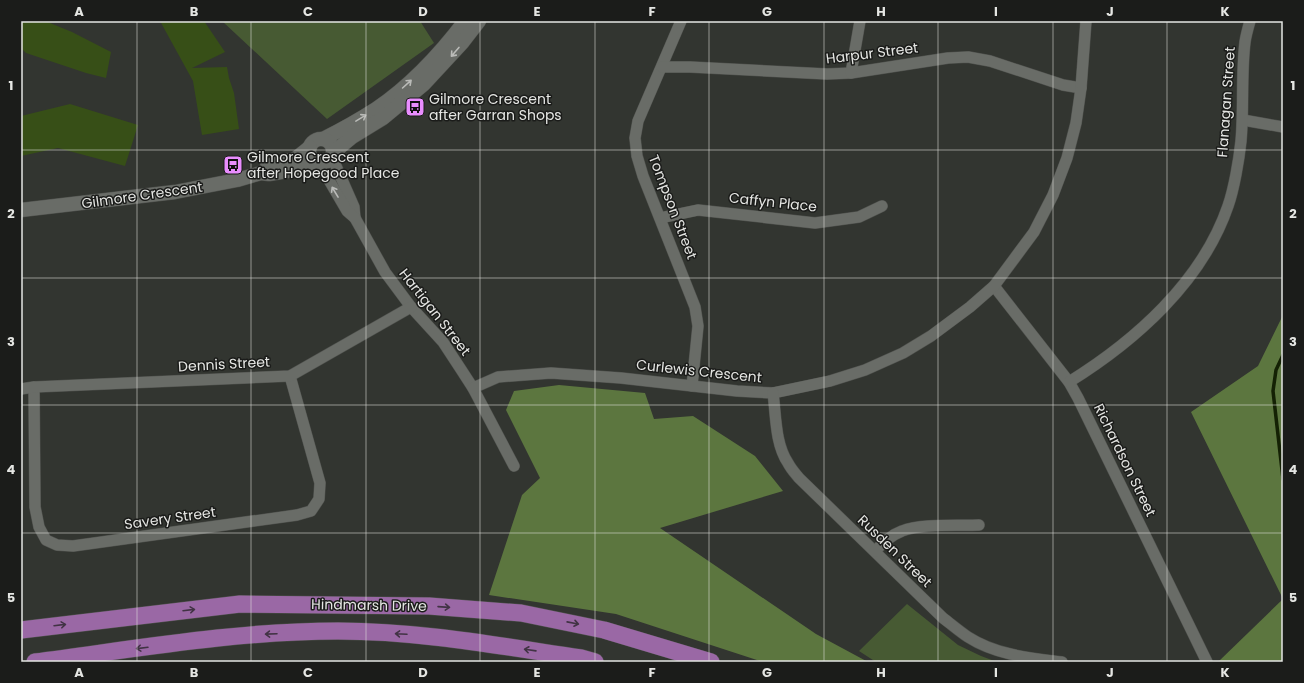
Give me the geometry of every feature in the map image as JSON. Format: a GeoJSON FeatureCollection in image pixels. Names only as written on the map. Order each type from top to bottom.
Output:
{"type":"FeatureCollection","features":[{"type":"Feature","properties":{"kind":"main road","name":"Hindmarsh Drive"},"geometry":{"type":"LineString","coordinates":[[21,630],[240,604],[429,606],[521,613],[604,630],[711,662]]}},
{"type":"Feature","properties":{"kind":"main road","name":"Hindmarsh Drive"},"geometry":{"type":"LineString","coordinates":[[34,662],[239,636],[338,631],[428,636],[581,658],[596,662]]}},
{"type":"Feature","properties":{"kind":"street"},"geometry":{"type":"LineString","coordinates":[[380,113],[402,89],[423,70],[454,36],[465,21]]}},
{"type":"Feature","properties":{"kind":"street"},"geometry":{"type":"LineString","coordinates":[[349,132],[326,162],[317,162],[310,155],[310,147],[315,141],[349,132],[424,84],[462,43],[478,21]]}},
{"type":"Feature","properties":{"kind":"street","name":"Tompson Street"},"geometry":{"type":"LineString","coordinates":[[681,21],[638,121],[635,138],[637,156],[643,176],[695,308],[698,326],[692,386]]}},
{"type":"Feature","properties":{"kind":"street"},"geometry":{"type":"LineString","coordinates":[[851,72],[860,21]]}},
{"type":"Feature","properties":{"kind":"street","name":"Curlewis Crescent"},"geometry":{"type":"LineString","coordinates":[[473,388],[498,377],[551,373],[621,378],[737,392],[774,393],[837,379],[865,370],[903,353],[931,336],[970,307],[994,286],[1034,232],[1053,195],[1067,158],[1076,123],[1081,88],[1086,21]]}},
{"type":"Feature","properties":{"kind":"street","name":"Flanagan Street"},"geometry":{"type":"LineString","coordinates":[[1069,382],[1094,367],[1155,316],[1185,284],[1211,245],[1228,206],[1241,143],[1245,41],[1250,21]]}},
{"type":"Feature","properties":{"kind":"street","name":"Harpur Street"},"geometry":{"type":"LineString","coordinates":[[662,67],[827,74],[948,58],[968,57],[990,61],[1063,85],[1081,88]]}},
{"type":"Feature","properties":{"kind":"street"},"geometry":{"type":"LineString","coordinates":[[1243,120],[1283,126]]}},
{"type":"Feature","properties":{"kind":"street"},"geometry":{"type":"LineString","coordinates":[[323,139],[331,144],[333,154]]}},
{"type":"Feature","properties":{"kind":"street","name":"Gilmore Crescent"},"geometry":{"type":"LineString","coordinates":[[21,210],[175,192],[236,180],[261,172],[266,167],[295,159],[310,147]]}},
{"type":"Feature","properties":{"kind":"street","name":"Hartigan Street"},"geometry":{"type":"LineString","coordinates":[[333,154],[354,207],[355,218]]}},
{"type":"Feature","properties":{"kind":"street","name":"Hartigan Street"},"geometry":{"type":"LineString","coordinates":[[317,162],[347,211],[355,218],[384,272],[411,307],[444,342],[473,388],[514,466]]}},
{"type":"Feature","properties":{"kind":"street","name":"Gilmore Crescent"},"geometry":{"type":"LineString","coordinates":[[261,172],[269,174],[293,170],[317,162]]}},
{"type":"Feature","properties":{"kind":"street","name":"Caffyn Place"},"geometry":{"type":"LineString","coordinates":[[660,218],[698,210],[816,222],[859,217],[882,206]]}},
{"type":"Feature","properties":{"kind":"street","name":"Richardson Street"},"geometry":{"type":"LineString","coordinates":[[994,286],[1069,382],[1207,662]]}},
{"type":"Feature","properties":{"kind":"street","name":"Dennis Street"},"geometry":{"type":"LineString","coordinates":[[21,389],[34,387],[290,376],[411,307]]}},
{"type":"Feature","properties":{"kind":"street","name":"Savery Street"},"geometry":{"type":"LineString","coordinates":[[34,387],[35,507],[39,527],[46,540],[57,546],[73,546],[298,515],[310,511],[319,499],[320,483],[290,376]]}},
{"type":"Feature","properties":{"kind":"street","name":"Rusden Street"},"geometry":{"type":"LineString","coordinates":[[774,393],[777,427],[781,447],[787,462],[799,478],[943,618],[969,637],[1004,653],[1062,662]]}},
{"type":"Feature","properties":{"kind":"street"},"geometry":{"type":"LineString","coordinates":[[875,551],[887,539],[901,531],[915,527],[979,525]]}},
{"type":"Feature","properties":{"kind":"green space"},"geometry":{"type":"Polygon","coordinates":[[[222,21],[420,21],[434,43],[327,119],[222,21]]]}},
{"type":"Feature","properties":{"kind":"green space"},"geometry":{"type":"Polygon","coordinates":[[[1283,315],[1283,599],[1191,412],[1258,366],[1283,315]]]}},
{"type":"Feature","properties":{"kind":"green space"},"geometry":{"type":"Polygon","coordinates":[[[559,385],[645,393],[654,419],[693,416],[755,456],[783,491],[660,528],[816,634],[868,662],[763,662],[616,614],[489,595],[522,495],[540,478],[506,410],[514,391],[559,385]]]}},
{"type":"Feature","properties":{"kind":"green space"},"geometry":{"type":"Polygon","coordinates":[[[1283,599],[1283,662],[1218,662],[1283,599]]]}},
{"type":"Feature","properties":{"kind":"green space"},"geometry":{"type":"Polygon","coordinates":[[[907,604],[958,645],[997,662],[876,662],[859,651],[907,604]]]}},
{"type":"Feature","properties":{"kind":"building"},"geometry":{"type":"Polygon","coordinates":[[[21,21],[45,21],[72,32],[111,52],[106,78],[26,53],[21,48],[21,21]]]}},
{"type":"Feature","properties":{"kind":"building"},"geometry":{"type":"Polygon","coordinates":[[[160,21],[204,21],[225,52],[192,68],[227,67],[234,93],[239,129],[202,135],[193,81],[160,21]]]}},
{"type":"Feature","properties":{"kind":"building"},"geometry":{"type":"Polygon","coordinates":[[[70,104],[138,125],[125,166],[58,148],[21,156],[21,116],[70,104]]]}},
{"type":"Feature","properties":{"kind":"waterway"},"geometry":{"type":"LineString","coordinates":[[1283,355],[1276,370],[1273,391],[1283,479]]}},
{"type":"Feature","properties":{"kind":"place","name":"Gilmore Crescent after Garran Shops"},"geometry":{"type":"Point","coordinates":[415,107]}},
{"type":"Feature","properties":{"kind":"place","name":"Gilmore Crescent after Hopegood Place"},"geometry":{"type":"Point","coordinates":[233,165]}}]}
